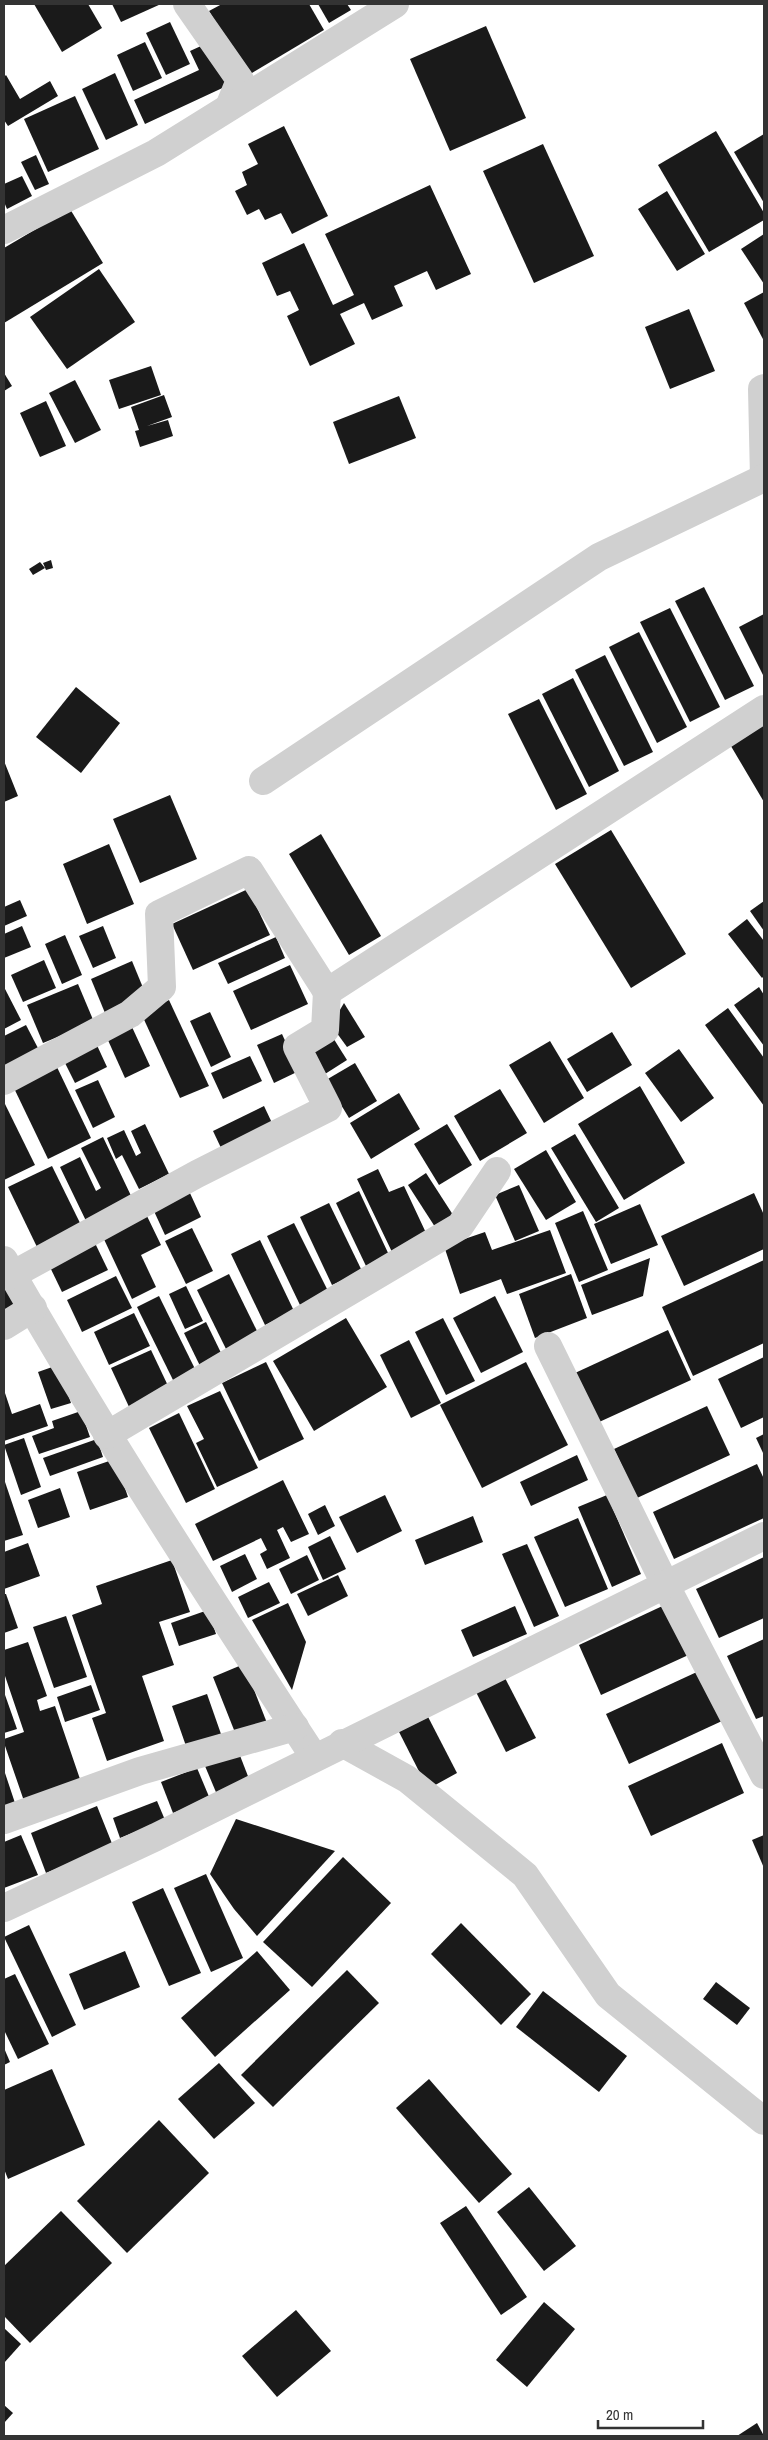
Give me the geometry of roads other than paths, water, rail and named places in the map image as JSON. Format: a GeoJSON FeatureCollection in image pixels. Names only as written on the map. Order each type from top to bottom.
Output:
{"type":"FeatureCollection","features":[{"type":"Feature","properties":{"kind":"street"},"geometry":{"type":"LineString","coordinates":[[187,4],[240,80],[229,107]]}},
{"type":"Feature","properties":{"kind":"street"},"geometry":{"type":"LineString","coordinates":[[4,230],[156,153],[395,4]]}},
{"type":"Feature","properties":{"kind":"street"},"geometry":{"type":"LineString","coordinates":[[263,781],[599,557],[764,478],[762,389],[764,388]]}},
{"type":"Feature","properties":{"kind":"street"},"geometry":{"type":"LineString","coordinates":[[327,992],[764,709]]}},
{"type":"Feature","properties":{"kind":"street"},"geometry":{"type":"LineString","coordinates":[[4,1081],[130,1014],[162,987],[159,914],[249,870],[327,992],[325,1030],[296,1047],[328,1108],[8,1267],[107,1435],[205,1592],[314,1757]]}},
{"type":"Feature","properties":{"kind":"street"},"geometry":{"type":"LineString","coordinates":[[107,1435],[460,1226],[497,1172]]}},
{"type":"Feature","properties":{"kind":"street"},"geometry":{"type":"LineString","coordinates":[[4,1326],[33,1308]]}},
{"type":"Feature","properties":{"kind":"street"},"geometry":{"type":"LineString","coordinates":[[548,1346],[666,1586],[764,1775]]}},
{"type":"Feature","properties":{"kind":"street"},"geometry":{"type":"LineString","coordinates":[[4,1908],[156,1837],[342,1743],[666,1586],[764,1536]]}},
{"type":"Feature","properties":{"kind":"street"},"geometry":{"type":"LineString","coordinates":[[4,1820],[140,1771],[295,1727]]}},
{"type":"Feature","properties":{"kind":"street"},"geometry":{"type":"LineString","coordinates":[[342,1743],[406,1779],[525,1875],[608,1995],[764,2121]]}}]}
